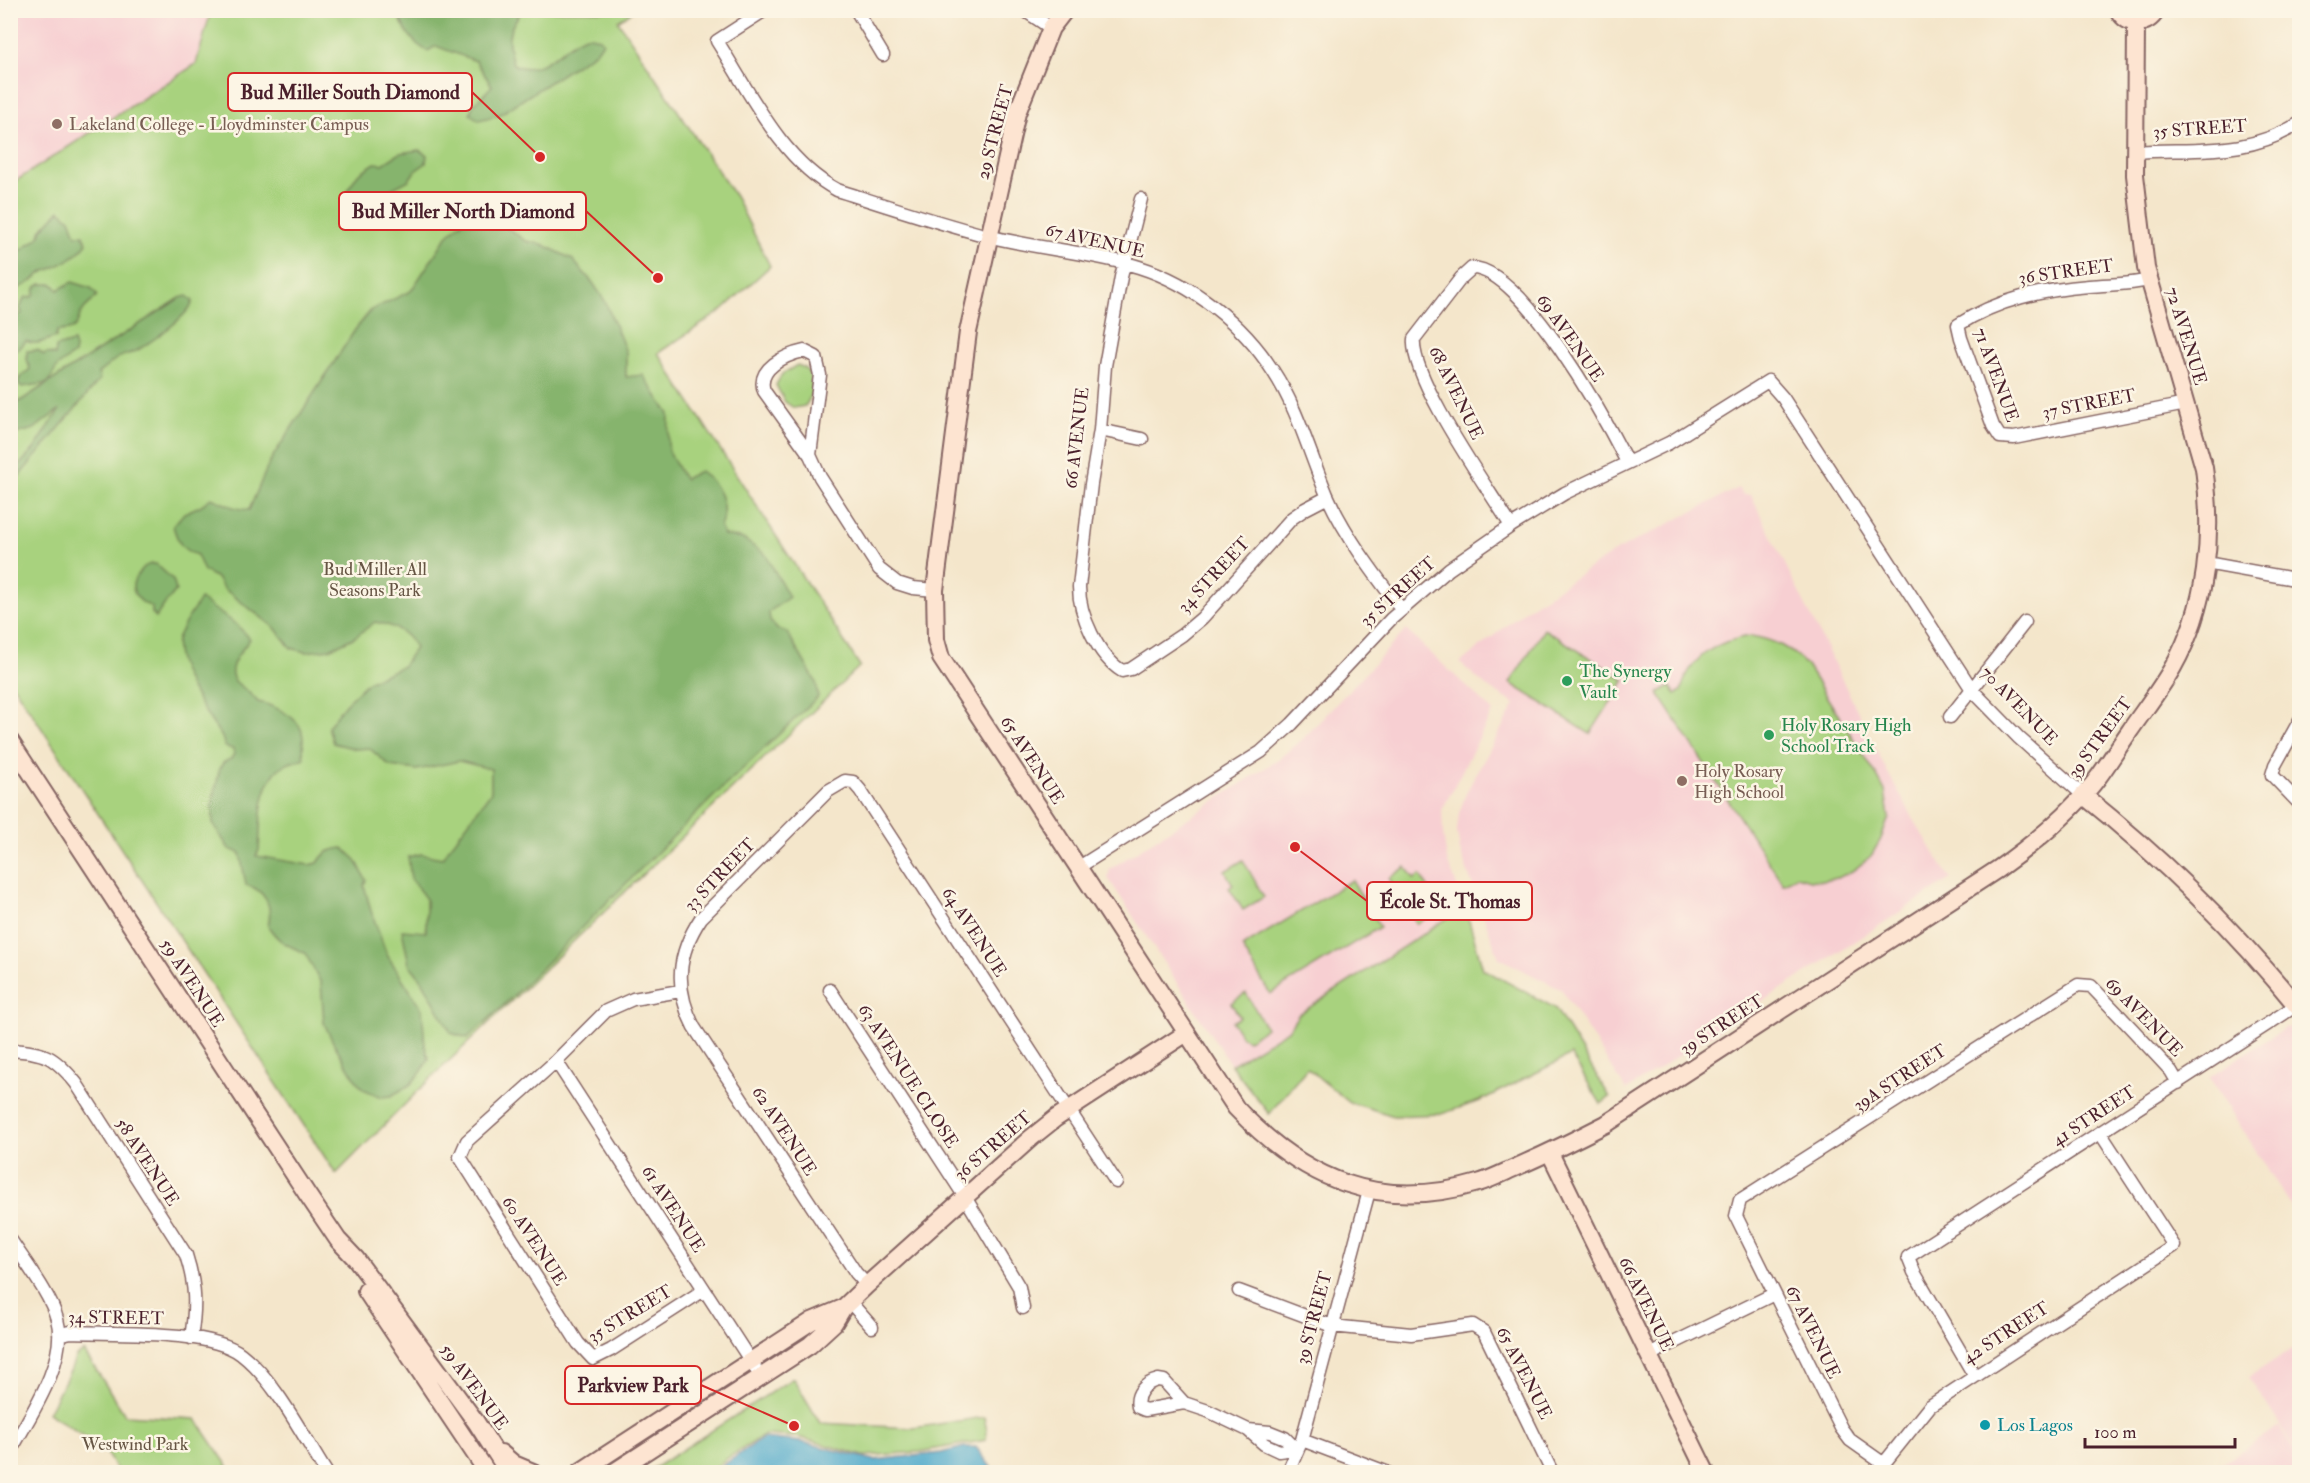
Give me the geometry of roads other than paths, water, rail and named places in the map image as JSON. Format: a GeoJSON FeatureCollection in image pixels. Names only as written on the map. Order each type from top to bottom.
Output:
{"type":"FeatureCollection","features":[{"type":"Feature","properties":{"kind":"street","name":"67 AVENUE"},"geometry":{"type":"LineString","coordinates":[[765,10],[717,41],[784,146],[806,170],[825,184],[837,190],[989,237],[1141,268],[1175,282],[1211,305],[1248,339],[1272,369],[1293,405],[1328,497],[1401,609]]}},
{"type":"Feature","properties":{"kind":"street"},"geometry":{"type":"LineString","coordinates":[[856,10],[883,55]]}},
{"type":"Feature","properties":{"kind":"street"},"geometry":{"type":"LineString","coordinates":[[1024,10],[1051,28]]}},
{"type":"Feature","properties":{"kind":"street","name":"29 STREET"},"geometry":{"type":"LineString","coordinates":[[989,237],[1017,113],[1051,28],[1065,10]]}},
{"type":"Feature","properties":{"kind":"street"},"geometry":{"type":"LineString","coordinates":[[2118,10],[2124,18],[2136,23],[2148,21],[2157,10]]}},
{"type":"Feature","properties":{"kind":"street","name":"72 AVENUE"},"geometry":{"type":"LineString","coordinates":[[2136,23],[2137,198],[2149,280],[2204,468],[2209,498],[2210,531],[2206,563]]}},
{"type":"Feature","properties":{"kind":"street","name":"35 STREET"},"geometry":{"type":"LineString","coordinates":[[2135,152],[2241,147],[2263,141],[2300,123]]}},
{"type":"Feature","properties":{"kind":"street","name":"66 AVENUE"},"geometry":{"type":"LineString","coordinates":[[1122,671],[1113,666],[1089,628],[1079,603],[1078,587],[1100,430],[1105,366],[1124,263],[1141,200]]}},
{"type":"Feature","properties":{"kind":"street","name":"65 AVENUE"},"geometry":{"type":"LineString","coordinates":[[989,237],[968,332],[935,590],[936,640],[941,658],[1079,867],[1185,1034],[1236,1108],[1270,1143],[1299,1163],[1328,1178],[1369,1191]]}},
{"type":"Feature","properties":{"kind":"street","name":"69 AVENUE"},"geometry":{"type":"LineString","coordinates":[[1461,278],[1472,268],[1483,268],[1511,288],[1552,338],[1599,412],[1627,462]]}},
{"type":"Feature","properties":{"kind":"street","name":"68 AVENUE"},"geometry":{"type":"LineString","coordinates":[[1461,278],[1414,339],[1413,351],[1442,415],[1511,526]]}},
{"type":"Feature","properties":{"kind":"street","name":"36 STREET"},"geometry":{"type":"LineString","coordinates":[[1958,325],[1974,315],[2012,299],[2149,280]]}},
{"type":"Feature","properties":{"kind":"street","name":"71 AVENUE"},"geometry":{"type":"LineString","coordinates":[[1958,325],[1993,426],[2000,437]]}},
{"type":"Feature","properties":{"kind":"street"},"geometry":{"type":"LineString","coordinates":[[810,455],[820,375],[816,357],[804,351],[789,355],[770,368],[763,376],[764,391],[810,455],[820,477],[879,569],[897,583],[913,588],[935,590]]}},
{"type":"Feature","properties":{"kind":"street","name":"35 STREET"},"geometry":{"type":"LineString","coordinates":[[1079,867],[1261,752],[1292,724],[1401,609],[1449,569],[1564,493],[1669,443],[1768,381]]}},
{"type":"Feature","properties":{"kind":"street","name":"70 AVENUE"},"geometry":{"type":"LineString","coordinates":[[1768,381],[1783,398],[1972,691],[2019,738],[2145,848],[2203,903],[2298,1006]]}},
{"type":"Feature","properties":{"kind":"street","name":"37 STREET"},"geometry":{"type":"LineString","coordinates":[[2000,437],[2014,438],[2186,404]]}},
{"type":"Feature","properties":{"kind":"street"},"geometry":{"type":"LineString","coordinates":[[1100,430],[1143,439]]}},
{"type":"Feature","properties":{"kind":"street","name":"34 STREET"},"geometry":{"type":"LineString","coordinates":[[1122,671],[1131,669],[1182,635],[1202,618],[1292,518],[1305,508],[1328,497]]}},
{"type":"Feature","properties":{"kind":"street"},"geometry":{"type":"LineString","coordinates":[[2206,563],[2300,580]]}},
{"type":"Feature","properties":{"kind":"street","name":"39 STREET"},"geometry":{"type":"LineString","coordinates":[[1288,1473],[1369,1191],[1409,1194],[1445,1191],[1479,1183],[1550,1153],[1614,1119],[1998,869],[2037,840],[2093,783],[2172,667],[2194,620],[2206,563]]}},
{"type":"Feature","properties":{"kind":"street"},"geometry":{"type":"LineString","coordinates":[[1950,717],[2025,622]]}},
{"type":"Feature","properties":{"kind":"street"},"geometry":{"type":"LineString","coordinates":[[2300,720],[2275,765],[2272,775],[2300,804]]}},
{"type":"Feature","properties":{"kind":"street","name":"59 AVENUE"},"geometry":{"type":"LineString","coordinates":[[12,742],[261,1126],[338,1240],[349,1264],[483,1469]]}},
{"type":"Feature","properties":{"kind":"street","name":"33 STREET"},"geometry":{"type":"LineString","coordinates":[[680,991],[680,972],[686,948],[701,918],[828,791],[845,781]]}},
{"type":"Feature","properties":{"kind":"street","name":"64 AVENUE"},"geometry":{"type":"LineString","coordinates":[[845,781],[853,782],[867,800],[1116,1182]]}},
{"type":"Feature","properties":{"kind":"street","name":"69 AVENUE"},"geometry":{"type":"LineString","coordinates":[[2078,985],[2091,986],[2171,1071],[2178,1083]]}},
{"type":"Feature","properties":{"kind":"street","name":"39A STREET"},"geometry":{"type":"LineString","coordinates":[[1740,1200],[2078,985]]}},
{"type":"Feature","properties":{"kind":"street","name":"63 AVENUE CLOSE"},"geometry":{"type":"LineString","coordinates":[[830,990],[965,1197],[1018,1287],[1023,1308]]}},
{"type":"Feature","properties":{"kind":"street"},"geometry":{"type":"LineString","coordinates":[[556,1061],[598,1017],[614,1006],[633,999],[680,991]]}},
{"type":"Feature","properties":{"kind":"street","name":"62 AVENUE"},"geometry":{"type":"LineString","coordinates":[[680,991],[694,1027],[856,1273],[867,1285]]}},
{"type":"Feature","properties":{"kind":"street","name":"41 STREET"},"geometry":{"type":"LineString","coordinates":[[1974,1375],[1935,1309],[1908,1257],[2298,1006]]}},
{"type":"Feature","properties":{"kind":"street","name":"36 STREET"},"geometry":{"type":"LineString","coordinates":[[614,1473],[816,1340],[867,1285],[1031,1138],[1068,1110],[1185,1034]]}},
{"type":"Feature","properties":{"kind":"street","name":"58 AVENUE"},"geometry":{"type":"LineString","coordinates":[[10,1050],[30,1051],[49,1057],[61,1064],[76,1083],[186,1255],[194,1279],[196,1303],[191,1338]]}},
{"type":"Feature","properties":{"kind":"street","name":"60 AVENUE"},"geometry":{"type":"LineString","coordinates":[[556,1061],[467,1141],[460,1157],[578,1343]]}},
{"type":"Feature","properties":{"kind":"street","name":"61 AVENUE"},"geometry":{"type":"LineString","coordinates":[[556,1061],[760,1377]]}},
{"type":"Feature","properties":{"kind":"street","name":"42 STREET"},"geometry":{"type":"LineString","coordinates":[[1881,1468],[1930,1406],[2174,1246],[2102,1134]]}},
{"type":"Feature","properties":{"kind":"street","name":"66 AVENUE"},"geometry":{"type":"LineString","coordinates":[[1550,1153],[1706,1473]]}},
{"type":"Feature","properties":{"kind":"street","name":"67 AVENUE"},"geometry":{"type":"LineString","coordinates":[[1740,1200],[1736,1216],[1841,1428],[1881,1468]]}},
{"type":"Feature","properties":{"kind":"street"},"geometry":{"type":"LineString","coordinates":[[10,1239],[48,1300],[57,1318],[60,1334]]}},
{"type":"Feature","properties":{"kind":"street","name":"59 AVENUE"},"geometry":{"type":"LineString","coordinates":[[338,1240],[356,1259],[493,1447],[508,1473]]}},
{"type":"Feature","properties":{"kind":"street","name":"35 STREET"},"geometry":{"type":"LineString","coordinates":[[578,1343],[593,1359],[611,1350],[704,1290]]}},
{"type":"Feature","properties":{"kind":"street","name":"65 AVENUE"},"geometry":{"type":"LineString","coordinates":[[1239,1292],[1332,1326],[1411,1334],[1473,1325],[1484,1332],[1552,1473]]}},
{"type":"Feature","properties":{"kind":"street"},"geometry":{"type":"LineString","coordinates":[[1650,1355],[1774,1294]]}},
{"type":"Feature","properties":{"kind":"street"},"geometry":{"type":"LineString","coordinates":[[846,1305],[872,1327]]}},
{"type":"Feature","properties":{"kind":"street","name":"36 STREET"},"geometry":{"type":"LineString","coordinates":[[580,1473],[812,1321],[846,1305]]}},
{"type":"Feature","properties":{"kind":"street","name":"34 STREET"},"geometry":{"type":"LineString","coordinates":[[10,1452],[59,1352],[60,1334],[71,1332],[191,1338],[223,1345],[240,1353],[257,1368],[273,1389],[326,1473]]}},
{"type":"Feature","properties":{"kind":"street"},"geometry":{"type":"LineString","coordinates":[[1184,1403],[1208,1411],[1248,1430],[1264,1444],[1279,1451],[1297,1446],[1386,1473]]}},
{"type":"Feature","properties":{"kind":"street"},"geometry":{"type":"LineString","coordinates":[[493,1447],[514,1464],[534,1473]]}},
{"type":"Feature","properties":{"kind":"street"},"geometry":{"type":"LineString","coordinates":[[619,1473],[634,1459]]}},
{"type":"Feature","properties":{"kind":"street"},"geometry":{"type":"LineString","coordinates":[[570,1473],[596,1463]]}},
{"type":"Feature","properties":{"kind":"water"},"geometry":{"type":"Polygon","coordinates":[[[763,1438],[802,1442],[874,1460],[976,1447],[991,1467],[992,1472],[713,1472],[763,1438]]]}},
{"type":"Feature","properties":{"kind":"place","name":"Lakeland College - Lloydminster Campus"},"geometry":{"type":"Point","coordinates":[57,124]}},
{"type":"Feature","properties":{"kind":"place","name":"Bud Miller South Diamond"},"geometry":{"type":"Point","coordinates":[540,157]}},
{"type":"Feature","properties":{"kind":"place","name":"Bud Miller North Diamond"},"geometry":{"type":"Point","coordinates":[658,278]}},
{"type":"Feature","properties":{"kind":"place","name":"The Synergy Vault"},"geometry":{"type":"Point","coordinates":[1567,681]}},
{"type":"Feature","properties":{"kind":"place","name":"Holy Rosary High School Track"},"geometry":{"type":"Point","coordinates":[1769,735]}},
{"type":"Feature","properties":{"kind":"place","name":"Holy Rosary High School"},"geometry":{"type":"Point","coordinates":[1682,781]}},
{"type":"Feature","properties":{"kind":"place","name":"École St. Thomas"},"geometry":{"type":"Point","coordinates":[1295,847]}},
{"type":"Feature","properties":{"kind":"place","name":"Los Lagos"},"geometry":{"type":"Point","coordinates":[1985,1425]}},
{"type":"Feature","properties":{"kind":"place","name":"Parkview Park"},"geometry":{"type":"Point","coordinates":[794,1426]}},
{"type":"Feature","properties":{"kind":"park label","name":"Bud Miller All Seasons Park"},"geometry":{"type":"Point","coordinates":[375,579]}},
{"type":"Feature","properties":{"kind":"park label","name":"Westwind Park"},"geometry":{"type":"Point","coordinates":[135,1444]}}]}
